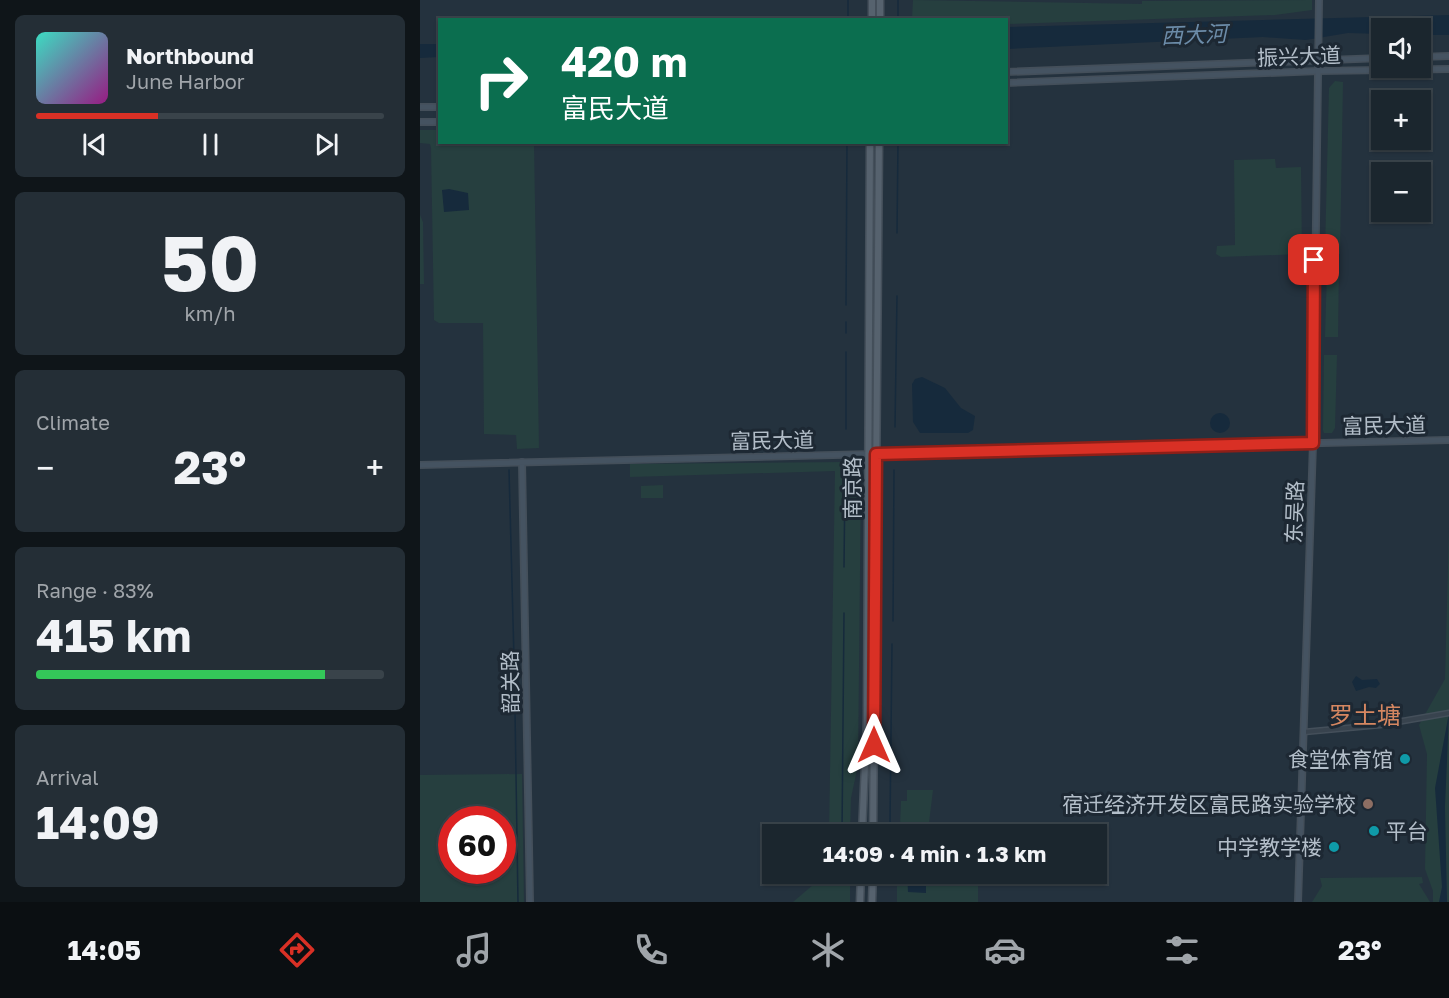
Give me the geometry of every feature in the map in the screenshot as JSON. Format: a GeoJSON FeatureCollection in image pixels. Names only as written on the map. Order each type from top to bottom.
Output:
{"type":"FeatureCollection","features":[{"type":"Feature","properties":{"kind":"main road"},"geometry":{"type":"LineString","coordinates":[[872,0],[872,18]]}},
{"type":"Feature","properties":{"kind":"main road"},"geometry":{"type":"LineString","coordinates":[[880,0],[880,18]]}},
{"type":"Feature","properties":{"kind":"main road","name":"南京路"},"geometry":{"type":"LineString","coordinates":[[870,144],[873,824]]}},
{"type":"Feature","properties":{"kind":"main road","name":"南京路"},"geometry":{"type":"LineString","coordinates":[[862,824],[867,718],[879,144]]}},
{"type":"Feature","properties":{"kind":"main road"},"geometry":{"type":"LineString","coordinates":[[860,902],[861,884]]}},
{"type":"Feature","properties":{"kind":"main road"},"geometry":{"type":"LineString","coordinates":[[872,902],[873,884]]}},
{"type":"Feature","properties":{"kind":"street","name":"东吴路"},"geometry":{"type":"LineString","coordinates":[[1298,902],[1313,443],[1319,0]]}},
{"type":"Feature","properties":{"kind":"street"},"geometry":{"type":"LineString","coordinates":[[1431,57],[1449,56]]}},
{"type":"Feature","properties":{"kind":"street","name":"振兴大道"},"geometry":{"type":"LineString","coordinates":[[1008,72],[1371,58]]}},
{"type":"Feature","properties":{"kind":"street","name":"振兴大道"},"geometry":{"type":"LineString","coordinates":[[1008,83],[1319,71],[1449,69]]}},
{"type":"Feature","properties":{"kind":"street"},"geometry":{"type":"LineString","coordinates":[[420,107],[438,107]]}},
{"type":"Feature","properties":{"kind":"street"},"geometry":{"type":"LineString","coordinates":[[420,122],[438,122]]}},
{"type":"Feature","properties":{"kind":"street","name":"富民大道"},"geometry":{"type":"LineString","coordinates":[[420,465],[1449,440]]}},
{"type":"Feature","properties":{"kind":"street","name":"韶关路"},"geometry":{"type":"LineString","coordinates":[[522,462],[531,902]]}},
{"type":"Feature","properties":{"kind":"street"},"geometry":{"type":"LineString","coordinates":[[1304,732],[1373,726],[1449,713]]}},
{"type":"Feature","properties":{"kind":"green space"},"geometry":{"type":"Polygon","coordinates":[[[913,0],[1142,4],[1142,1],[1312,0],[1312,10],[1275,15],[1008,24],[1008,18],[912,18],[913,0]]]}},
{"type":"Feature","properties":{"kind":"green space"},"geometry":{"type":"Polygon","coordinates":[[[1335,81],[1343,82],[1340,254],[1326,253],[1325,250],[1329,88],[1335,81]]]}},
{"type":"Feature","properties":{"kind":"green space"},"geometry":{"type":"Polygon","coordinates":[[[420,130],[438,130],[438,144],[534,144],[539,448],[517,449],[516,435],[484,434],[483,323],[439,323],[434,320],[431,148],[430,144],[420,143],[420,130]]]}},
{"type":"Feature","properties":{"kind":"green space"},"geometry":{"type":"Polygon","coordinates":[[[1275,159],[1276,168],[1301,167],[1302,254],[1221,257],[1216,254],[1217,246],[1235,245],[1234,160],[1275,159]]]}},
{"type":"Feature","properties":{"kind":"green space"},"geometry":{"type":"Polygon","coordinates":[[[420,215],[423,222],[424,284],[420,284],[420,215]]]}},
{"type":"Feature","properties":{"kind":"green space"},"geometry":{"type":"Polygon","coordinates":[[[1339,265],[1338,337],[1325,337],[1327,269],[1339,265]]]}},
{"type":"Feature","properties":{"kind":"green space"},"geometry":{"type":"Polygon","coordinates":[[[1324,355],[1337,355],[1335,428],[1332,433],[1324,433],[1323,430],[1324,355]]]}},
{"type":"Feature","properties":{"kind":"green space"},"geometry":{"type":"Polygon","coordinates":[[[846,462],[852,463],[861,474],[858,765],[851,798],[850,824],[829,824],[835,471],[630,477],[630,464],[846,462]]]}},
{"type":"Feature","properties":{"kind":"green space"},"geometry":{"type":"Polygon","coordinates":[[[663,485],[663,498],[641,498],[641,486],[663,485]]]}},
{"type":"Feature","properties":{"kind":"green space"},"geometry":{"type":"Polygon","coordinates":[[[1449,528],[1449,902],[1433,902],[1433,891],[1425,869],[1427,754],[1419,725],[1445,679],[1449,528]]]}},
{"type":"Feature","properties":{"kind":"green space"},"geometry":{"type":"Polygon","coordinates":[[[522,774],[524,902],[420,902],[420,775],[522,774]]]}},
{"type":"Feature","properties":{"kind":"green space"},"geometry":{"type":"Polygon","coordinates":[[[907,790],[933,790],[929,824],[900,824],[901,801],[907,801],[907,790]]]}},
{"type":"Feature","properties":{"kind":"green space"},"geometry":{"type":"Polygon","coordinates":[[[1422,877],[1423,883],[1419,884],[1430,902],[1312,902],[1322,886],[1320,878],[1422,877]]]}},
{"type":"Feature","properties":{"kind":"green space"},"geometry":{"type":"Polygon","coordinates":[[[814,884],[850,884],[850,902],[793,902],[814,884]]]}},
{"type":"Feature","properties":{"kind":"green space"},"geometry":{"type":"Polygon","coordinates":[[[897,884],[978,884],[978,902],[897,902],[897,884]]]}},
{"type":"Feature","properties":{"kind":"water","name":"西大河"},"geometry":{"type":"Polygon","coordinates":[[[1449,15],[1449,35],[1431,35],[1431,18],[1371,18],[1371,34],[1348,33],[1306,40],[1263,37],[1008,49],[1008,27],[1449,15]]]}},
{"type":"Feature","properties":{"kind":"water"},"geometry":{"type":"Polygon","coordinates":[[[420,44],[438,44],[438,57],[420,58],[420,44]]]}},
{"type":"Feature","properties":{"kind":"water"},"geometry":{"type":"Polygon","coordinates":[[[442,190],[468,193],[469,210],[444,212],[442,190]]]}},
{"type":"Feature","properties":{"kind":"water"},"geometry":{"type":"Polygon","coordinates":[[[922,377],[945,388],[961,408],[975,416],[973,430],[968,433],[920,433],[913,422],[912,384],[915,379],[922,377]]]}},
{"type":"Feature","properties":{"kind":"water"},"geometry":{"type":"Polygon","coordinates":[[[1220,413],[1227,416],[1230,423],[1227,430],[1220,433],[1213,430],[1210,423],[1213,416],[1220,413]]]}},
{"type":"Feature","properties":{"kind":"water"},"geometry":{"type":"Polygon","coordinates":[[[1356,676],[1362,680],[1377,679],[1380,684],[1376,688],[1369,687],[1356,691],[1352,682],[1356,676]]]}},
{"type":"Feature","properties":{"kind":"water"},"geometry":{"type":"Polygon","coordinates":[[[1449,713],[1445,807],[1447,902],[1439,902],[1442,887],[1435,788],[1449,713]]]}},
{"type":"Feature","properties":{"kind":"water"},"geometry":{"type":"Polygon","coordinates":[[[908,884],[926,884],[926,893],[908,892],[908,884]]]}},
{"type":"Feature","properties":{"kind":"waterway"},"geometry":{"type":"LineString","coordinates":[[848,0],[848,18]]}},
{"type":"Feature","properties":{"kind":"waterway"},"geometry":{"type":"LineString","coordinates":[[898,0],[898,18]]}},
{"type":"Feature","properties":{"kind":"waterway"},"geometry":{"type":"LineString","coordinates":[[846,305],[847,144]]}},
{"type":"Feature","properties":{"kind":"waterway"},"geometry":{"type":"LineString","coordinates":[[897,233],[898,144]]}},
{"type":"Feature","properties":{"kind":"waterway"},"geometry":{"type":"LineString","coordinates":[[895,427],[897,296]]}},
{"type":"Feature","properties":{"kind":"waterway"},"geometry":{"type":"LineString","coordinates":[[846,322],[846,333]]}},
{"type":"Feature","properties":{"kind":"waterway"},"geometry":{"type":"LineString","coordinates":[[846,352],[846,429]]}},
{"type":"Feature","properties":{"kind":"waterway"},"geometry":{"type":"LineString","coordinates":[[509,470],[514,658],[518,684],[515,711],[518,902]]}},
{"type":"Feature","properties":{"kind":"waterway"},"geometry":{"type":"LineString","coordinates":[[893,621],[894,470]]}},
{"type":"Feature","properties":{"kind":"waterway"},"geometry":{"type":"LineString","coordinates":[[844,567],[845,477]]}},
{"type":"Feature","properties":{"kind":"waterway"},"geometry":{"type":"LineString","coordinates":[[842,824],[844,613]]}},
{"type":"Feature","properties":{"kind":"waterway"},"geometry":{"type":"LineString","coordinates":[[890,823],[892,644]]}},
{"type":"Feature","properties":{"kind":"place","name":"食堂体育馆"},"geometry":{"type":"Point","coordinates":[1405,759]}},
{"type":"Feature","properties":{"kind":"place","name":"宿迁经济开发区富民路实验学校"},"geometry":{"type":"Point","coordinates":[1368,804]}},
{"type":"Feature","properties":{"kind":"place","name":"平台"},"geometry":{"type":"Point","coordinates":[1374,831]}},
{"type":"Feature","properties":{"kind":"place","name":"中学教学楼"},"geometry":{"type":"Point","coordinates":[1334,847]}},
{"type":"Feature","properties":{"kind":"district","name":"罗土塘"},"geometry":{"type":"Point","coordinates":[1365,714]}},
{"type":"Feature","properties":{"kind":"route"},"geometry":{"type":"LineString","coordinates":[[874,745],[876,454],[1313,443],[1314,260]]}}]}
